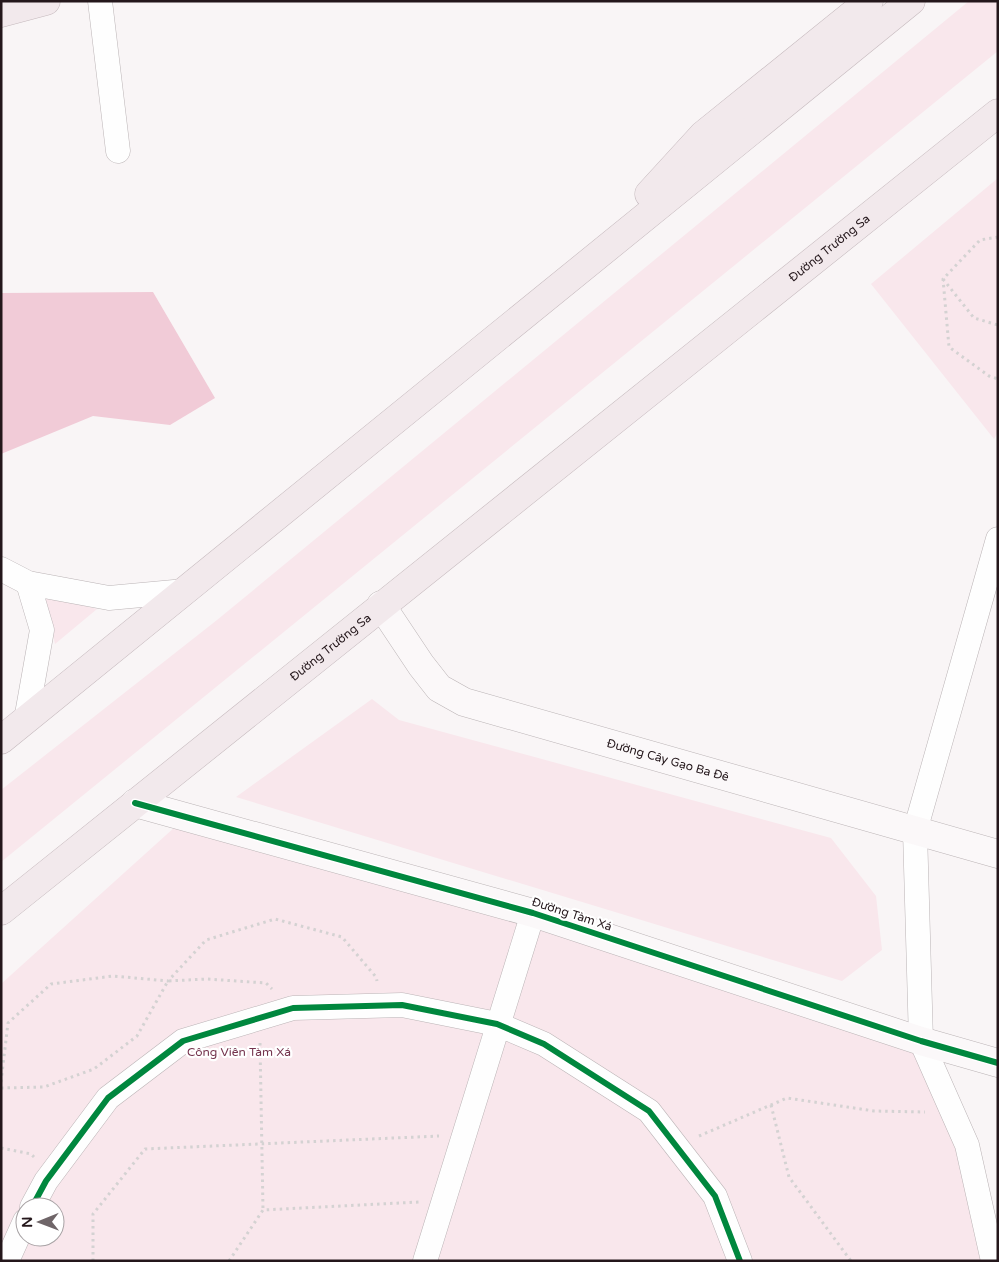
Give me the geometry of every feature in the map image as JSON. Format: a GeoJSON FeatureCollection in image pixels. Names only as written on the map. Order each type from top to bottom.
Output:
{"type":"FeatureCollection","features":[{"type":"Feature","properties":{"kind":"highway"},"geometry":{"type":"LineString","coordinates":[[1,13],[46,1]]}},
{"type":"Feature","properties":{"kind":"highway"},"geometry":{"type":"LineString","coordinates":[[582,266],[703,135],[869,1]]}},
{"type":"Feature","properties":{"kind":"highway"},"geometry":{"type":"LineString","coordinates":[[1,740],[910,1]]}},
{"type":"Feature","properties":{"kind":"highway","name":"Đường Trường Sa"},"geometry":{"type":"LineString","coordinates":[[1,911],[998,113]]}},
{"type":"Feature","properties":{"kind":"highway","name":"Đường Trường Sa"},"geometry":{"type":"LineString","coordinates":[[660,383],[780,311],[998,136]]}},
{"type":"Feature","properties":{"kind":"street"},"geometry":{"type":"LineString","coordinates":[[100,1],[118,151]]}},
{"type":"Feature","properties":{"kind":"street"},"geometry":{"type":"LineString","coordinates":[[993,1261],[967,1145],[921,1042],[914,831],[998,539]]}},
{"type":"Feature","properties":{"kind":"street"},"geometry":{"type":"LineString","coordinates":[[1,569],[28,583],[109,598],[185,591]]}},
{"type":"Feature","properties":{"kind":"street"},"geometry":{"type":"LineString","coordinates":[[26,720],[42,630],[28,583]]}},
{"type":"Feature","properties":{"kind":"street","name":"Đường Cây Gạo Ba Đê"},"geometry":{"type":"LineString","coordinates":[[381,605],[420,665],[439,688],[464,702],[998,854]]}},
{"type":"Feature","properties":{"kind":"street","name":"Đường Tàm Xá"},"geometry":{"type":"LineString","coordinates":[[135,803],[533,913],[921,1042],[998,1062]]}},
{"type":"Feature","properties":{"kind":"street"},"geometry":{"type":"LineString","coordinates":[[425,1261],[533,913]]}},
{"type":"Feature","properties":{"kind":"street"},"geometry":{"type":"LineString","coordinates":[[38,1197],[52,1172],[108,1098],[183,1041],[294,1008],[402,1005],[497,1024],[544,1044],[649,1111],[715,1196],[740,1261]]}},
{"type":"Feature","properties":{"kind":"street"},"geometry":{"type":"LineString","coordinates":[[7,1261],[15,1243]]}},
{"type":"Feature","properties":{"kind":"path"},"geometry":{"type":"LineString","coordinates":[[998,238],[980,240],[943,279],[950,347],[989,376],[998,379]]}},
{"type":"Feature","properties":{"kind":"path"},"geometry":{"type":"LineString","coordinates":[[943,279],[974,318],[998,325]]}},
{"type":"Feature","properties":{"kind":"path"},"geometry":{"type":"LineString","coordinates":[[1,1088],[44,1088],[94,1069],[138,1036],[168,981],[206,940],[275,919],[342,937],[376,977],[382,1006]]}},
{"type":"Feature","properties":{"kind":"path"},"geometry":{"type":"LineString","coordinates":[[1,1082],[8,1024],[51,984],[113,976],[168,981],[207,978],[266,984],[294,1008]]}},
{"type":"Feature","properties":{"kind":"path"},"geometry":{"type":"LineString","coordinates":[[229,1261],[263,1210],[259,1019]]}},
{"type":"Feature","properties":{"kind":"path"},"geometry":{"type":"LineString","coordinates":[[676,1146],[786,1098],[874,1111],[953,1112]]}},
{"type":"Feature","properties":{"kind":"path"},"geometry":{"type":"LineString","coordinates":[[771,1105],[789,1177],[851,1261]]}},
{"type":"Feature","properties":{"kind":"path"},"geometry":{"type":"LineString","coordinates":[[93,1261],[93,1214],[145,1149],[464,1135]]}},
{"type":"Feature","properties":{"kind":"path"},"geometry":{"type":"LineString","coordinates":[[1,1148],[31,1154],[52,1172]]}},
{"type":"Feature","properties":{"kind":"path"},"geometry":{"type":"LineString","coordinates":[[263,1210],[444,1201]]}},
{"type":"Feature","properties":{"kind":"green space"},"geometry":{"type":"Polygon","coordinates":[[[969,1],[998,1],[998,51],[1,862],[1,790],[217,620],[969,1]]]}},
{"type":"Feature","properties":{"kind":"green space"},"geometry":{"type":"Polygon","coordinates":[[[998,178],[998,432],[994,439],[871,284],[998,178]]]}},
{"type":"Feature","properties":{"kind":"green space"},"geometry":{"type":"Polygon","coordinates":[[[43,595],[97,609],[55,644],[43,595]]]}},
{"type":"Feature","properties":{"kind":"green space"},"geometry":{"type":"Polygon","coordinates":[[[372,699],[399,720],[831,838],[876,896],[882,950],[842,981],[236,797],[372,699]]]}},
{"type":"Feature","properties":{"kind":"green space","name":"Công Viên Tàm Xá"},"geometry":{"type":"Polygon","coordinates":[[[186,817],[921,1041],[967,1145],[992,1261],[1,1261],[1,984],[186,817]]]}},
{"type":"Feature","properties":{"kind":"shaded area"},"geometry":{"type":"Polygon","coordinates":[[[153,292],[215,398],[170,425],[93,416],[1,454],[1,293],[153,292]]]}},
{"type":"Feature","properties":{"kind":"cycle path"},"geometry":{"type":"LineString","coordinates":[[135,803],[533,913],[921,1041],[998,1063]]}},
{"type":"Feature","properties":{"kind":"cycle path"},"geometry":{"type":"LineString","coordinates":[[37,1197],[46,1181],[108,1098],[183,1041],[293,1008],[402,1005],[497,1024],[544,1044],[649,1111],[715,1196],[740,1261]]}}]}
